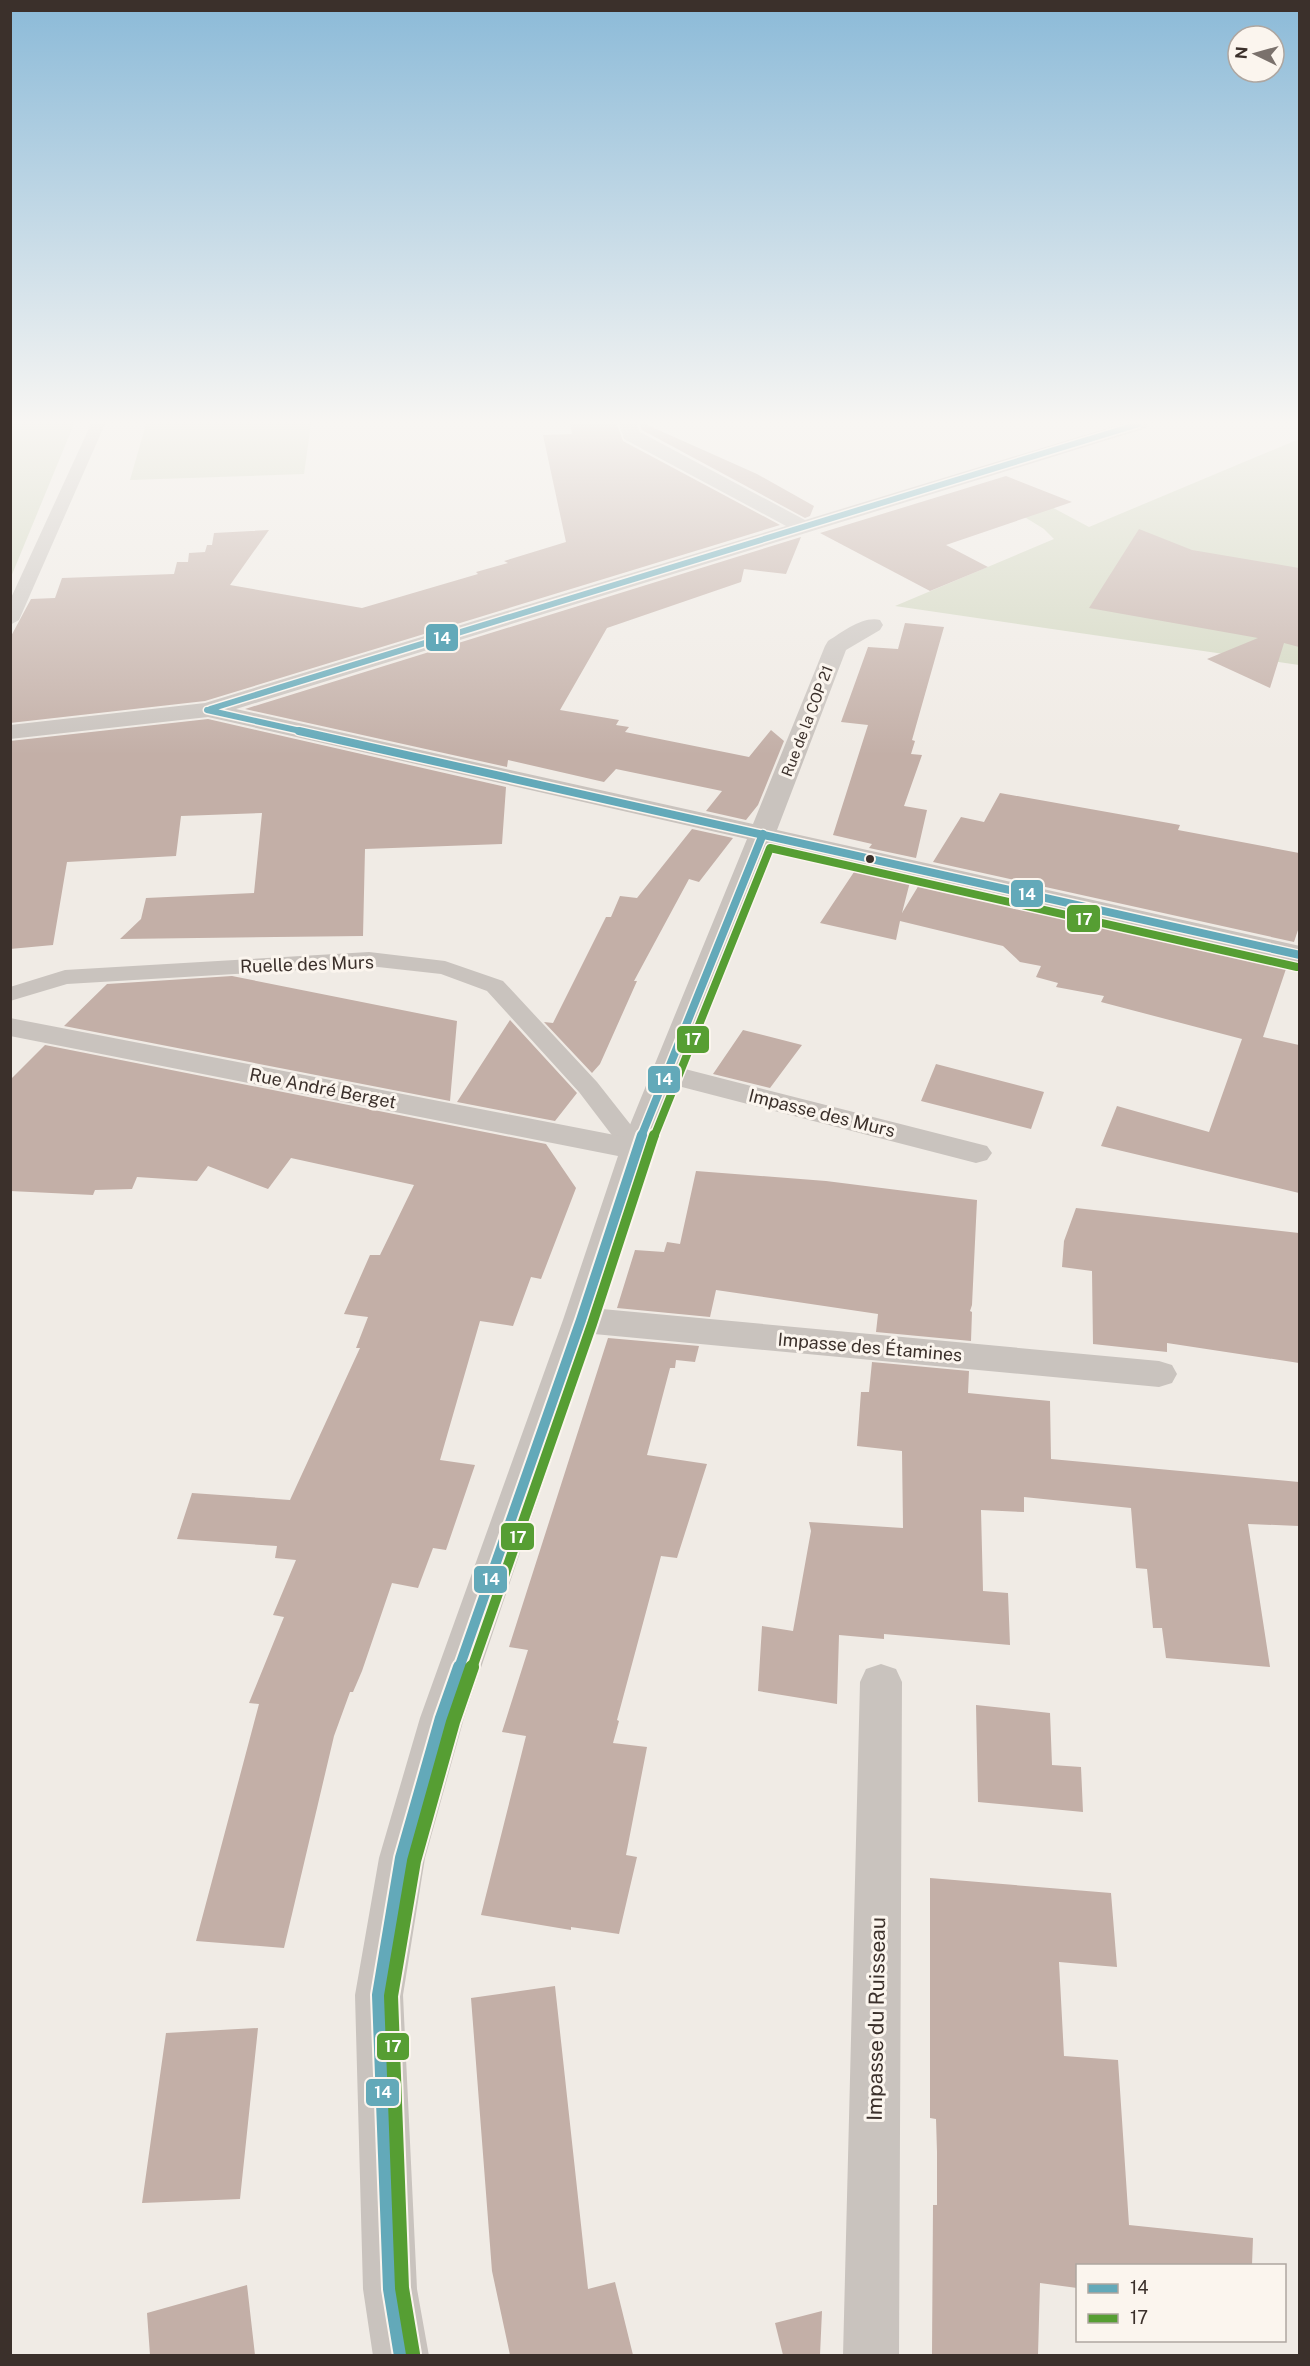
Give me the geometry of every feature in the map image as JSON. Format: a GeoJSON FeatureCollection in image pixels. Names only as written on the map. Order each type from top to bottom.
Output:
{"type":"FeatureCollection","features":[{"type":"Feature","properties":{"kind":"street"},"geometry":{"type":"LineString","coordinates":[[10,732],[207,710],[776,534]]}},
{"type":"Feature","properties":{"kind":"street","name":"Rue de la COP 21"},"geometry":{"type":"LineString","coordinates":[[401,2355],[390,2289],[379,1995],[402,1858],[442,1718],[581,1320],[636,1149],[668,1074],[836,646],[872,625]]}},
{"type":"Feature","properties":{"kind":"street"},"geometry":{"type":"LineString","coordinates":[[207,710],[1299,955]]}},
{"type":"Feature","properties":{"kind":"street","name":"Rue André Berget"},"geometry":{"type":"LineString","coordinates":[[10,1027],[636,1149]]}},
{"type":"Feature","properties":{"kind":"street","name":"Impasse des Murs"},"geometry":{"type":"LineString","coordinates":[[668,1074],[976,1153]]}},
{"type":"Feature","properties":{"kind":"street","name":"Impasse des Étamines"},"geometry":{"type":"LineString","coordinates":[[581,1320],[1159,1374]]}},
{"type":"Feature","properties":{"kind":"street","name":"Impasse du Ruisseau"},"geometry":{"type":"LineString","coordinates":[[871,2355],[881,1682]]}},
{"type":"Feature","properties":{"kind":"lane"},"geometry":{"type":"LineString","coordinates":[[10,620],[48,534]]}},
{"type":"Feature","properties":{"kind":"lane","name":"Ruelle des Murs"},"geometry":{"type":"LineString","coordinates":[[10,994],[65,977],[369,960],[445,968],[495,986],[588,1087],[636,1149]]}},
{"type":"Feature","properties":{"kind":"green space"},"geometry":{"type":"Polygon","coordinates":[[[11,534],[29,534],[11,577],[11,534]]]}},
{"type":"Feature","properties":{"kind":"green space"},"geometry":{"type":"Polygon","coordinates":[[[1049,534],[1299,534],[1299,665],[895,606],[1054,539],[1049,534]]]}},
{"type":"Feature","properties":{"kind":"building"},"geometry":{"type":"Polygon","coordinates":[[[214,534],[266,534],[230,585],[362,608],[478,574],[476,572],[508,563],[504,561],[566,542],[564,534],[749,534],[205,701],[10,723],[10,638],[31,599],[55,598],[62,578],[174,574],[177,562],[188,562],[189,553],[205,552],[207,545],[212,545],[214,534]]]}},
{"type":"Feature","properties":{"kind":"building"},"geometry":{"type":"Polygon","coordinates":[[[823,534],[977,534],[946,545],[988,567],[930,591],[823,534]]]}},
{"type":"Feature","properties":{"kind":"building"},"geometry":{"type":"Polygon","coordinates":[[[1136,534],[1153,534],[1192,550],[1299,568],[1299,647],[1284,643],[1270,688],[1207,659],[1258,638],[1089,608],[1136,534]]]}},
{"type":"Feature","properties":{"kind":"building"},"geometry":{"type":"Polygon","coordinates":[[[801,537],[786,574],[744,569],[741,582],[607,628],[560,710],[619,720],[616,725],[629,727],[625,732],[749,757],[771,730],[784,741],[758,805],[746,820],[706,811],[722,791],[616,769],[604,782],[508,760],[507,767],[245,709],[801,537]]]}},
{"type":"Feature","properties":{"kind":"building"},"geometry":{"type":"Polygon","coordinates":[[[905,623],[944,627],[912,740],[915,741],[911,754],[922,755],[904,806],[927,810],[916,858],[869,848],[872,844],[833,835],[868,725],[841,722],[868,647],[898,649],[905,623]]]}},
{"type":"Feature","properties":{"kind":"building"},"geometry":{"type":"Polygon","coordinates":[[[208,719],[506,787],[502,844],[365,849],[363,936],[120,939],[141,919],[146,898],[254,893],[262,813],[181,816],[176,856],[67,862],[53,945],[10,949],[10,741],[208,719]]]}},
{"type":"Feature","properties":{"kind":"building"},"geometry":{"type":"Polygon","coordinates":[[[1000,793],[1180,825],[1178,830],[1299,853],[1299,927],[1294,942],[933,862],[961,817],[984,822],[1000,793]]]}},
{"type":"Feature","properties":{"kind":"building"},"geometry":{"type":"Polygon","coordinates":[[[692,829],[733,838],[699,882],[689,879],[634,981],[637,981],[600,1064],[592,1073],[544,1022],[553,1023],[606,917],[611,917],[620,896],[637,898],[692,829]]]}},
{"type":"Feature","properties":{"kind":"building"},"geometry":{"type":"Polygon","coordinates":[[[858,866],[911,878],[902,913],[922,880],[1288,963],[1263,1037],[1299,1045],[1299,1193],[1101,1146],[1117,1106],[1209,1132],[1242,1039],[1101,1002],[1104,996],[1056,987],[1058,983],[1036,977],[1041,966],[1020,962],[1003,946],[900,921],[896,940],[820,923],[858,866]]]}},
{"type":"Feature","properties":{"kind":"building"},"geometry":{"type":"Polygon","coordinates":[[[232,976],[457,1021],[450,1101],[64,1026],[107,984],[232,976]]]}},
{"type":"Feature","properties":{"kind":"building"},"geometry":{"type":"Polygon","coordinates":[[[510,1020],[577,1093],[555,1121],[457,1102],[510,1020]]]}},
{"type":"Feature","properties":{"kind":"building"},"geometry":{"type":"Polygon","coordinates":[[[743,1030],[802,1045],[770,1088],[713,1074],[743,1030]]]}},
{"type":"Feature","properties":{"kind":"building"},"geometry":{"type":"Polygon","coordinates":[[[45,1045],[546,1144],[576,1188],[541,1279],[531,1277],[513,1326],[480,1321],[440,1460],[475,1465],[446,1550],[433,1548],[418,1588],[392,1583],[362,1671],[353,1692],[350,1692],[334,1736],[284,1948],[196,1941],[259,1704],[249,1703],[284,1617],[273,1615],[296,1560],[275,1558],[277,1546],[177,1539],[192,1493],[290,1500],[360,1348],[356,1348],[368,1317],[344,1314],[370,1255],[380,1255],[414,1185],[291,1158],[268,1189],[208,1166],[197,1181],[137,1177],[132,1189],[95,1190],[93,1195],[10,1191],[10,1080],[45,1045]]]}},
{"type":"Feature","properties":{"kind":"building"},"geometry":{"type":"Polygon","coordinates":[[[936,1064],[1044,1092],[1031,1129],[921,1101],[936,1064]]]}},
{"type":"Feature","properties":{"kind":"building"},"geometry":{"type":"Polygon","coordinates":[[[696,1171],[826,1181],[977,1200],[970,1311],[972,1312],[971,1341],[876,1332],[878,1314],[716,1290],[710,1317],[617,1308],[635,1250],[664,1252],[667,1242],[680,1244],[696,1171]]]}},
{"type":"Feature","properties":{"kind":"building"},"geometry":{"type":"Polygon","coordinates":[[[1076,1208],[1299,1233],[1299,1363],[1167,1343],[1167,1352],[1093,1344],[1092,1271],[1062,1267],[1064,1241],[1076,1208]]]}},
{"type":"Feature","properties":{"kind":"building"},"geometry":{"type":"Polygon","coordinates":[[[608,1338],[699,1346],[695,1362],[676,1360],[675,1368],[670,1368],[647,1455],[707,1464],[677,1558],[661,1556],[617,1720],[619,1721],[613,1743],[647,1747],[626,1855],[637,1857],[619,1934],[571,1927],[571,1930],[481,1915],[526,1736],[502,1732],[528,1650],[509,1647],[608,1338]]]}},
{"type":"Feature","properties":{"kind":"building"},"geometry":{"type":"Polygon","coordinates":[[[872,1362],[969,1371],[968,1393],[1050,1401],[1051,1459],[1299,1482],[1299,1526],[1248,1524],[1270,1667],[1166,1658],[1162,1628],[1153,1628],[1147,1569],[1136,1568],[1131,1508],[1024,1497],[1024,1512],[981,1510],[983,1591],[1008,1593],[1010,1645],[884,1634],[884,1639],[839,1635],[837,1704],[758,1691],[762,1626],[793,1631],[811,1531],[809,1522],[903,1528],[902,1451],[857,1446],[861,1392],[869,1392],[872,1362]]]}},
{"type":"Feature","properties":{"kind":"building"},"geometry":{"type":"Polygon","coordinates":[[[976,1705],[1050,1713],[1052,1765],[1081,1767],[1083,1812],[978,1802],[976,1705]]]}},
{"type":"Feature","properties":{"kind":"building"},"geometry":{"type":"Polygon","coordinates":[[[930,1878],[1111,1893],[1117,1967],[1059,1962],[1064,2056],[1118,2060],[1129,2225],[1253,2238],[1252,2264],[1076,2264],[1076,2288],[1040,2283],[1038,2355],[932,2355],[933,2205],[937,2205],[937,2152],[936,2119],[930,2118],[930,1878]]]}},
{"type":"Feature","properties":{"kind":"building"},"geometry":{"type":"Polygon","coordinates":[[[555,1986],[588,2289],[615,2282],[633,2355],[510,2355],[492,2271],[471,1998],[555,1986]]]}},
{"type":"Feature","properties":{"kind":"building"},"geometry":{"type":"Polygon","coordinates":[[[258,2028],[240,2199],[142,2203],[166,2033],[258,2028]]]}},
{"type":"Feature","properties":{"kind":"building"},"geometry":{"type":"Polygon","coordinates":[[[247,2285],[255,2355],[150,2355],[147,2313],[247,2285]]]}},
{"type":"Feature","properties":{"kind":"building"},"geometry":{"type":"Polygon","coordinates":[[[822,2311],[820,2355],[783,2355],[775,2323],[822,2311]]]}},
{"type":"Feature","properties":{"kind":"transit line","name":"14"},"geometry":{"type":"LineString","coordinates":[[210,709],[779,534]]}},
{"type":"Feature","properties":{"kind":"transit line","name":"14"},"geometry":{"type":"LineString","coordinates":[[207,710],[1300,955]]}},
{"type":"Feature","properties":{"kind":"transit line","name":"14"},"geometry":{"type":"LineString","coordinates":[[401,2356],[390,2289],[379,1995],[402,1858],[442,1718],[581,1320],[636,1149],[763,834]]}},
{"type":"Feature","properties":{"kind":"transit line","name":"17"},"geometry":{"type":"LineString","coordinates":[[413,2354],[402,2288],[391,1996],[414,1861],[453,1722],[592,1324],[647,1153],[770,848],[1297,967]]}}]}
